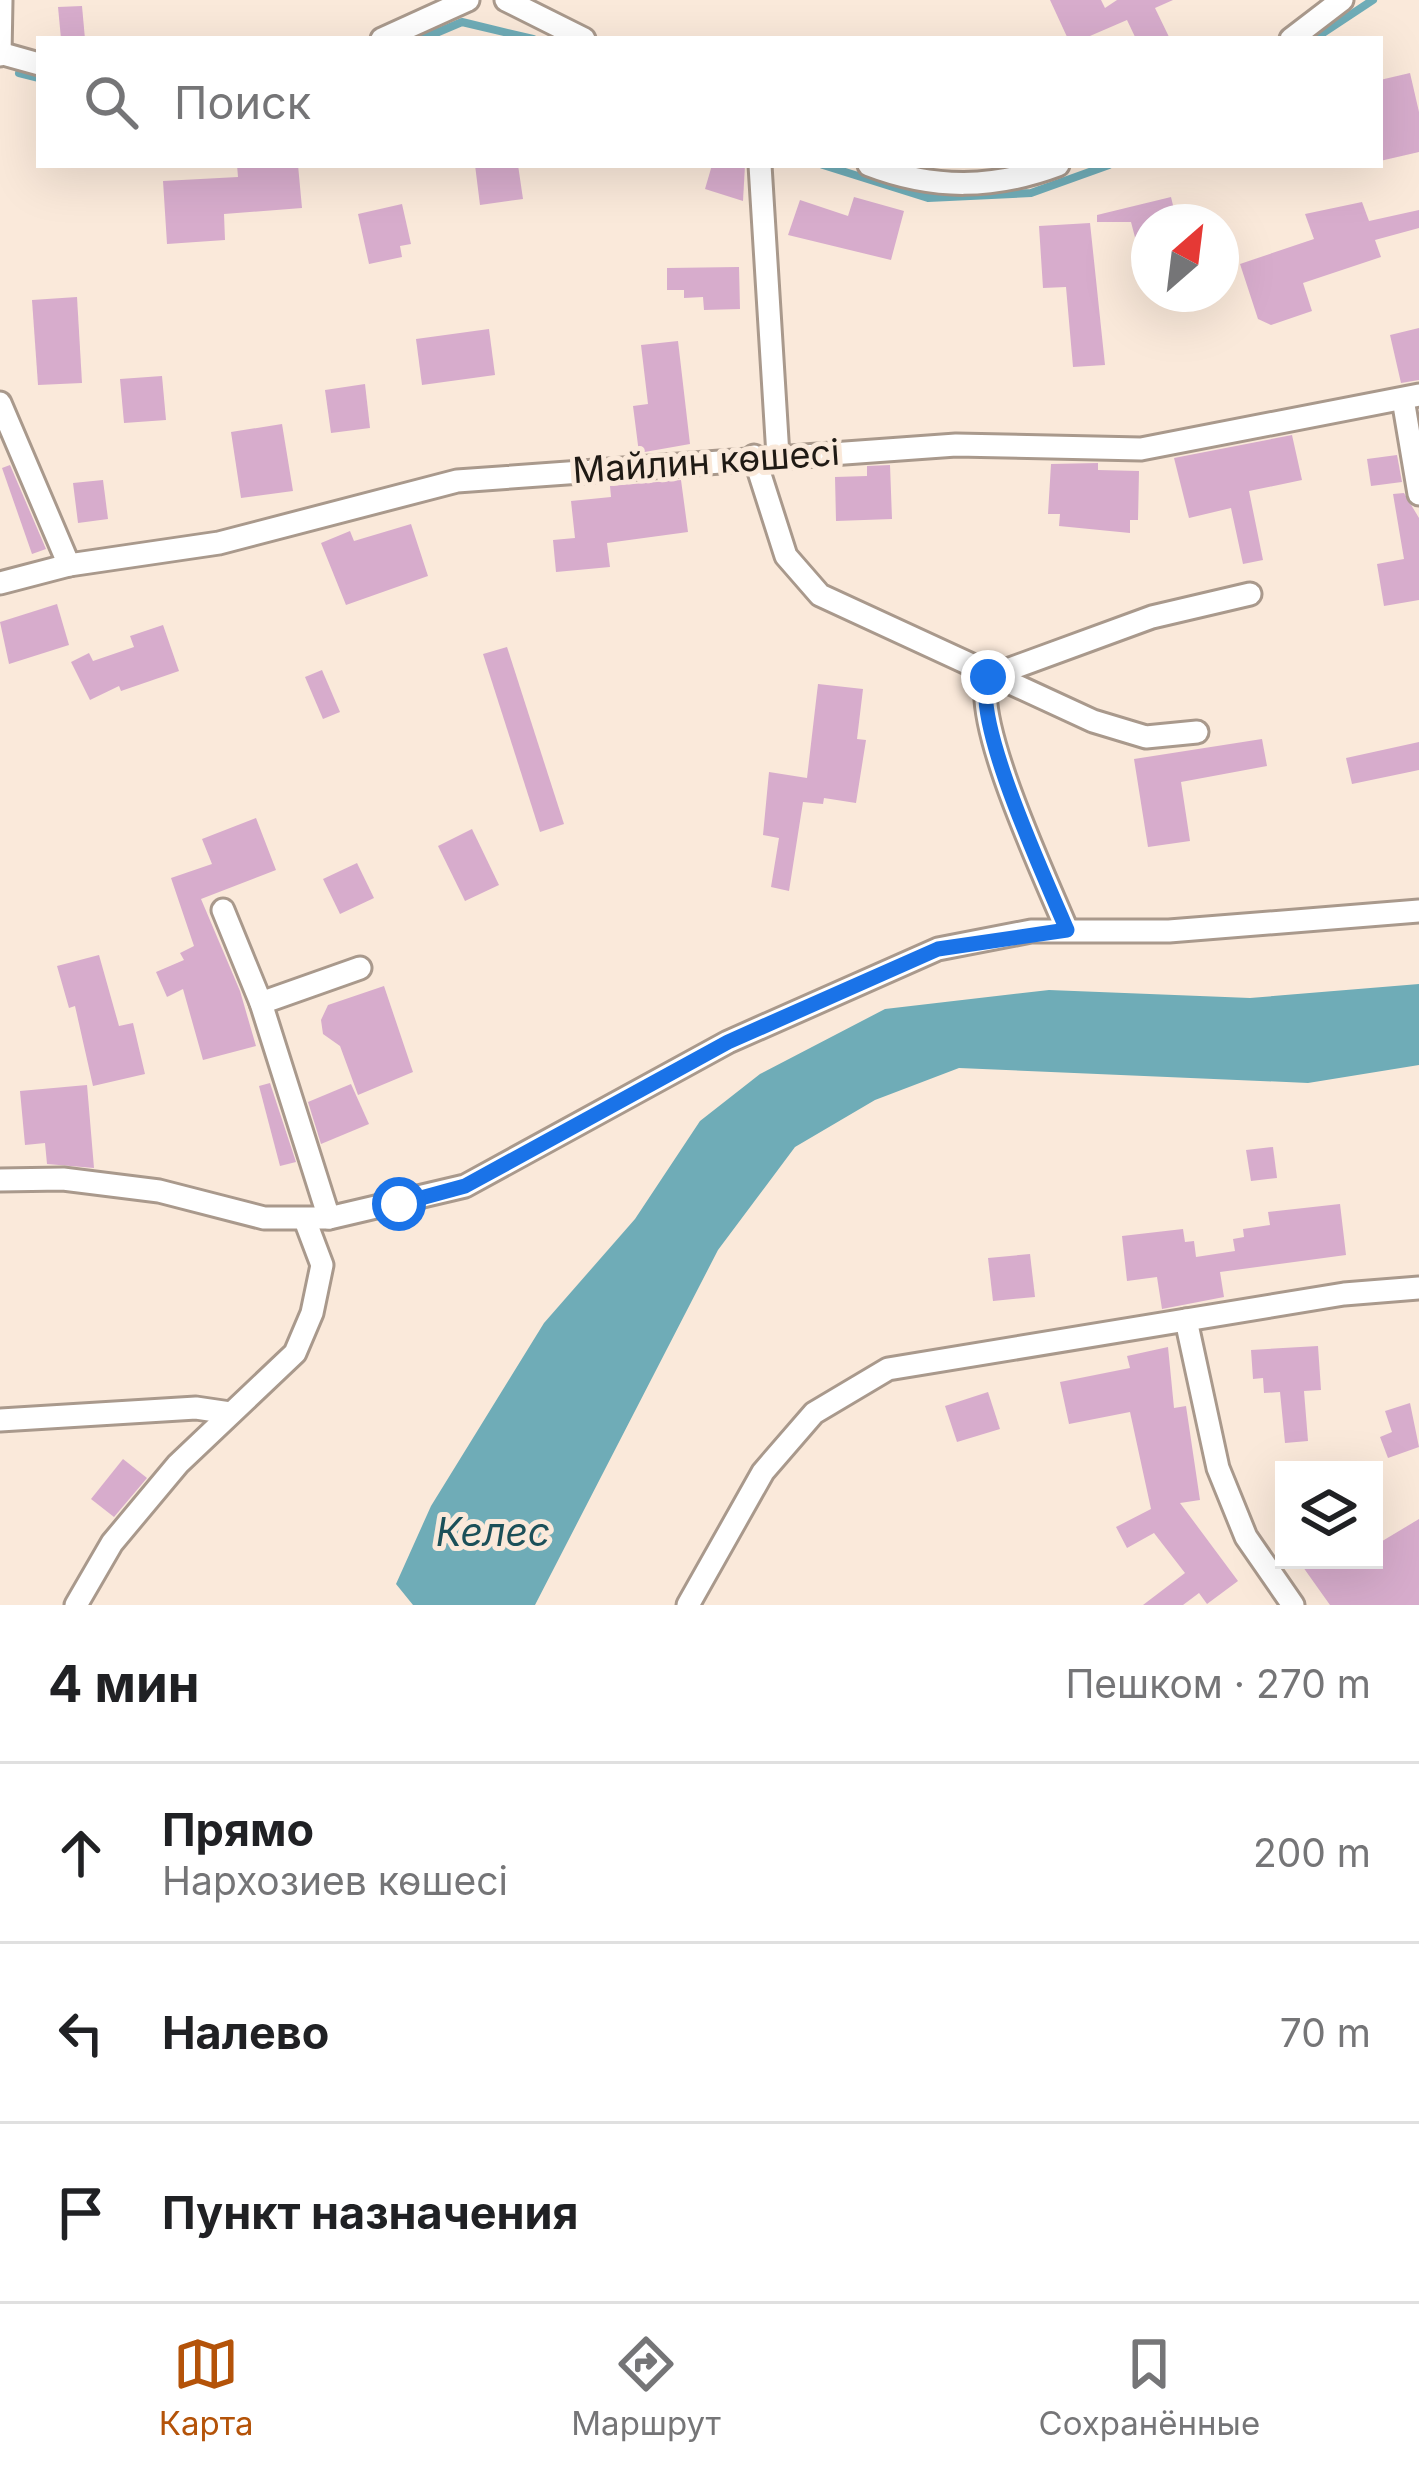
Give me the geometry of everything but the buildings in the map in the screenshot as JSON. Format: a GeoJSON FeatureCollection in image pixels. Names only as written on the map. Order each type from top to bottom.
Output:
{"type":"FeatureCollection","features":[{"type":"Feature","properties":{"kind":"street"},"geometry":{"type":"LineString","coordinates":[[1,0],[0,54],[36,63]]}},
{"type":"Feature","properties":{"kind":"street"},"geometry":{"type":"LineString","coordinates":[[389,36],[468,0]]}},
{"type":"Feature","properties":{"kind":"street"},"geometry":{"type":"LineString","coordinates":[[506,0],[578,36]]}},
{"type":"Feature","properties":{"kind":"street"},"geometry":{"type":"LineString","coordinates":[[1295,36],[1342,0]]}},
{"type":"Feature","properties":{"kind":"street"},"geometry":{"type":"LineString","coordinates":[[760,168],[778,456]]}},
{"type":"Feature","properties":{"kind":"street"},"geometry":{"type":"LineString","coordinates":[[880,168],[947,186],[1014,182],[1050,168]]}},
{"type":"Feature","properties":{"kind":"street"},"geometry":{"type":"LineString","coordinates":[[1411,397],[1419,494]]}},
{"type":"Feature","properties":{"kind":"street","name":"Майлин көшесі"},"geometry":{"type":"LineString","coordinates":[[0,583],[69,565],[219,543],[457,481],[956,445],[1141,449],[1411,397]]}},
{"type":"Feature","properties":{"kind":"street"},"geometry":{"type":"LineString","coordinates":[[0,403],[69,565]]}},
{"type":"Feature","properties":{"kind":"street"},"geometry":{"type":"LineString","coordinates":[[754,456],[786,556],[820,595],[1093,722],[1146,737],[1197,732]]}},
{"type":"Feature","properties":{"kind":"street"},"geometry":{"type":"LineString","coordinates":[[988,677],[1152,617],[1250,594]]}},
{"type":"Feature","properties":{"kind":"street"},"geometry":{"type":"LineString","coordinates":[[988,677],[982,702],[1021,818],[1067,930]]}},
{"type":"Feature","properties":{"kind":"street"},"geometry":{"type":"LineString","coordinates":[[223,910],[261,1004],[329,1218]]}},
{"type":"Feature","properties":{"kind":"street"},"geometry":{"type":"LineString","coordinates":[[0,1180],[63,1179],[159,1192],[264,1218],[329,1218],[465,1186],[728,1042],[938,949],[1067,930],[1169,931],[1419,911]]}},
{"type":"Feature","properties":{"kind":"street"},"geometry":{"type":"LineString","coordinates":[[261,1004],[360,968]]}},
{"type":"Feature","properties":{"kind":"street"},"geometry":{"type":"LineString","coordinates":[[76,1605],[112,1543],[230,1412],[251,1398],[295,1353],[312,1313],[322,1265],[305,1220]]}},
{"type":"Feature","properties":{"kind":"street"},"geometry":{"type":"LineString","coordinates":[[688,1605],[763,1472],[814,1413],[888,1369],[1419,1288]]}},
{"type":"Feature","properties":{"kind":"street"},"geometry":{"type":"LineString","coordinates":[[1186,1320],[1218,1468],[1246,1537],[1294,1605]]}},
{"type":"Feature","properties":{"kind":"street"},"geometry":{"type":"LineString","coordinates":[[0,1420],[196,1408],[230,1412]]}},
{"type":"Feature","properties":{"kind":"water","name":"Келес"},"geometry":{"type":"Polygon","coordinates":[[[1419,984],[1419,1065],[1308,1083],[959,1068],[875,1100],[795,1147],[718,1250],[535,1605],[413,1605],[396,1584],[431,1506],[544,1323],[635,1219],[700,1121],[760,1074],[885,1009],[1049,990],[1250,998],[1419,984]]]}},
{"type":"Feature","properties":{"kind":"waterway"},"geometry":{"type":"LineString","coordinates":[[1319,36],[1373,0]]}},
{"type":"Feature","properties":{"kind":"waterway"},"geometry":{"type":"LineString","coordinates":[[429,36],[462,22],[520,36]]}},
{"type":"Feature","properties":{"kind":"waterway"},"geometry":{"type":"LineString","coordinates":[[19,73],[36,77]]}},
{"type":"Feature","properties":{"kind":"waterway"},"geometry":{"type":"LineString","coordinates":[[833,168],[928,198],[1031,193],[1101,168]]}},
{"type":"Feature","properties":{"kind":"route"},"geometry":{"type":"LineString","coordinates":[[399,1204],[465,1186],[490,1168],[616,1108],[728,1042],[938,949],[1067,930],[1021,818],[982,702],[988,677]]}}]}
